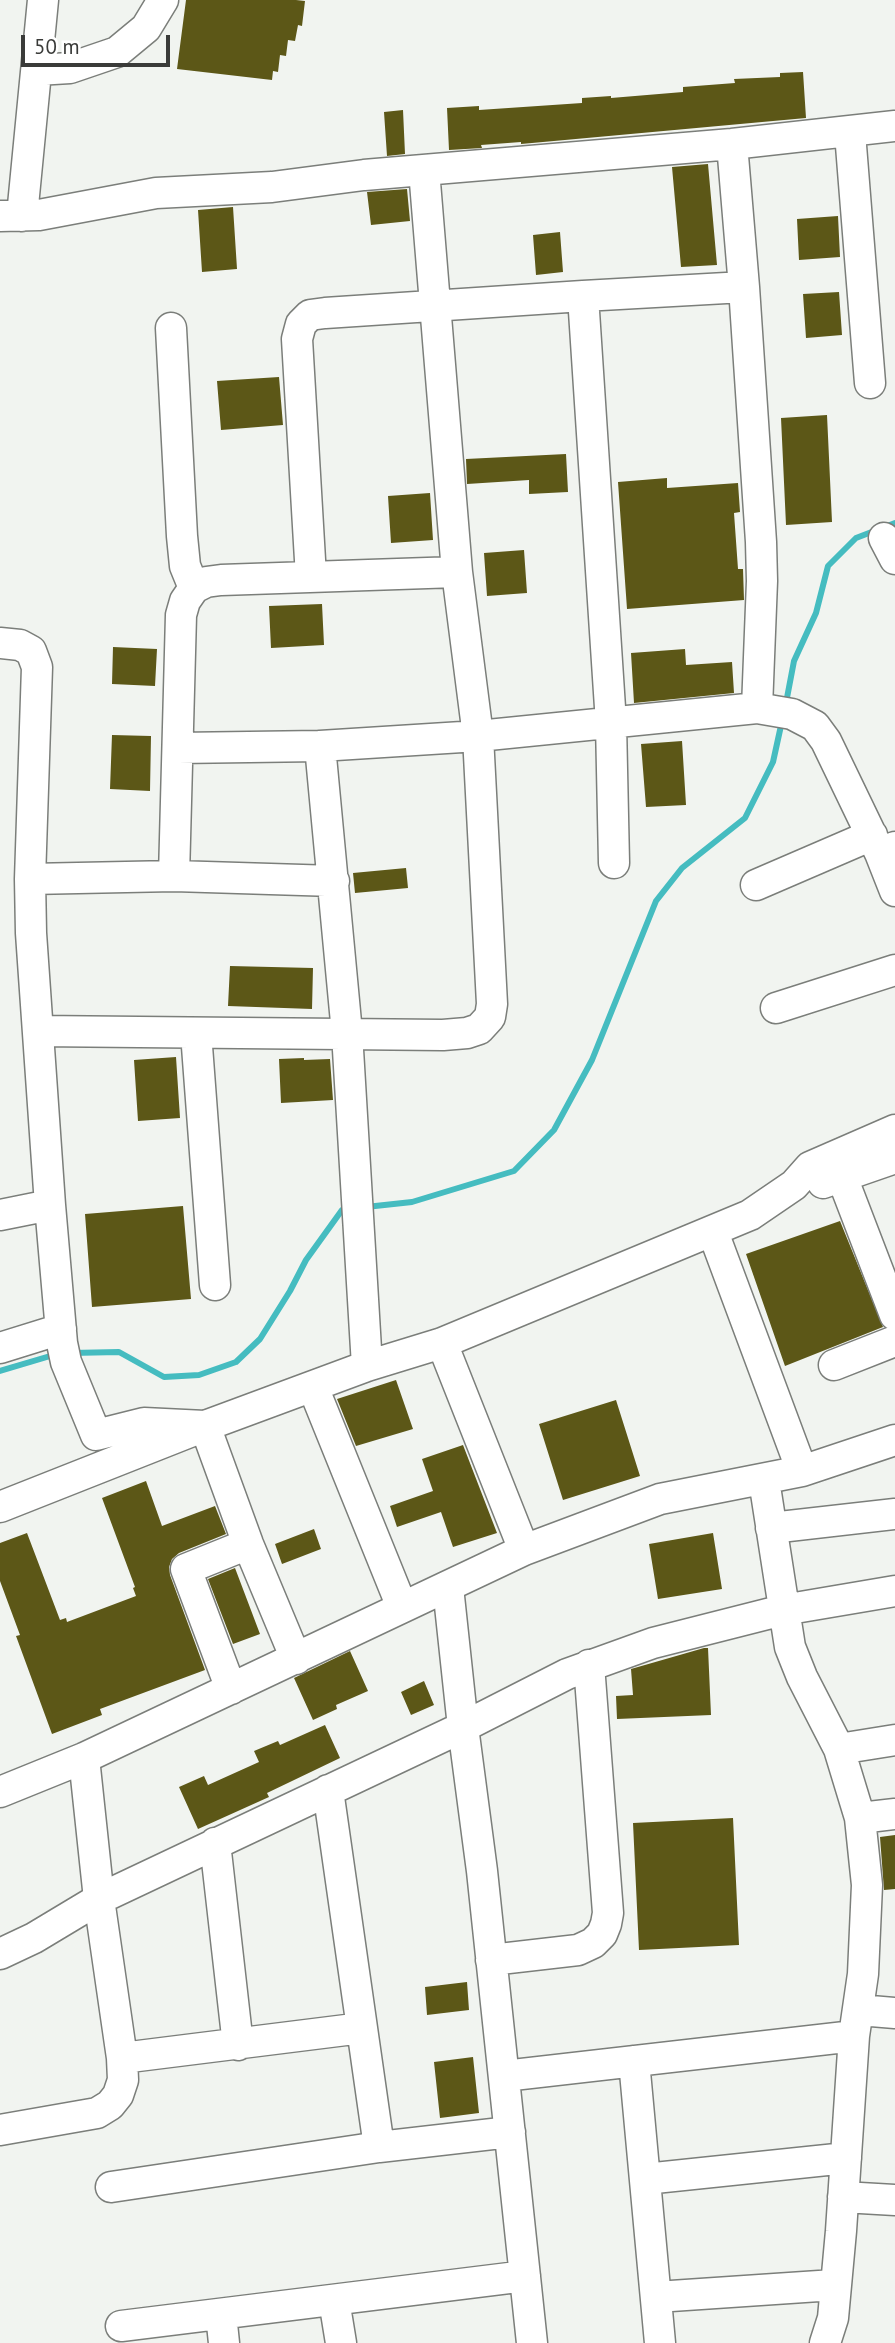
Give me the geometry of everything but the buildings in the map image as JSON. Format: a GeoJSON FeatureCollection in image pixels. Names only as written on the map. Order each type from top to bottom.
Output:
{"type":"FeatureCollection","features":[{"type":"Feature","properties":{"kind":"street"},"geometry":{"type":"LineString","coordinates":[[43,0],[37,70],[11,216],[156,193],[272,187],[424,170],[732,144],[895,127]]}},
{"type":"Feature","properties":{"kind":"street"},"geometry":{"type":"LineString","coordinates":[[37,70],[70,68],[117,52],[146,28],[163,0]]}},
{"type":"Feature","properties":{"kind":"street"},"geometry":{"type":"LineString","coordinates":[[850,133],[870,383]]}},
{"type":"Feature","properties":{"kind":"street"},"geometry":{"type":"LineString","coordinates":[[732,144],[744,287],[771,710]]}},
{"type":"Feature","properties":{"kind":"street"},"geometry":{"type":"LineString","coordinates":[[38,1031],[443,1035],[479,1029],[490,1017],[492,1004],[478,736],[457,572],[424,170]]}},
{"type":"Feature","properties":{"kind":"street"},"geometry":{"type":"LineString","coordinates":[[311,577],[297,339],[301,324],[310,315],[436,304],[744,287]]}},
{"type":"Feature","properties":{"kind":"street"},"geometry":{"type":"LineString","coordinates":[[583,296],[611,723],[614,863]]}},
{"type":"Feature","properties":{"kind":"street"},"geometry":{"type":"LineString","coordinates":[[171,328],[182,536],[185,566],[194,588]]}},
{"type":"Feature","properties":{"kind":"street"},"geometry":{"type":"LineString","coordinates":[[173,876],[181,615],[185,601],[194,588],[205,582],[222,580],[457,572]]}},
{"type":"Feature","properties":{"kind":"street"},"geometry":{"type":"LineString","coordinates":[[0,643],[20,645],[30,652],[37,667],[30,879],[50,1205],[63,1345],[96,1435],[144,1423],[205,1426]]}},
{"type":"Feature","properties":{"kind":"street"},"geometry":{"type":"LineString","coordinates":[[178,748],[320,746],[478,736],[771,710],[815,726],[827,741],[883,845],[895,891]]}},
{"type":"Feature","properties":{"kind":"street"},"geometry":{"type":"LineString","coordinates":[[320,746],[347,1033],[367,1366]]}},
{"type":"Feature","properties":{"kind":"street"},"geometry":{"type":"LineString","coordinates":[[756,885],[883,845]]}},
{"type":"Feature","properties":{"kind":"street"},"geometry":{"type":"LineString","coordinates":[[30,879],[173,876],[334,881]]}},
{"type":"Feature","properties":{"kind":"street"},"geometry":{"type":"LineString","coordinates":[[776,1008],[895,970]]}},
{"type":"Feature","properties":{"kind":"street"},"geometry":{"type":"LineString","coordinates":[[196,1033],[215,1285]]}},
{"type":"Feature","properties":{"kind":"street"},"geometry":{"type":"LineString","coordinates":[[0,1507],[205,1426],[367,1366],[442,1343],[713,1232],[750,1216],[794,1185],[810,1167],[895,1130]]}},
{"type":"Feature","properties":{"kind":"street"},"geometry":{"type":"LineString","coordinates":[[794,1185],[814,1186],[895,1158]]}},
{"type":"Feature","properties":{"kind":"street"},"geometry":{"type":"LineString","coordinates":[[842,1177],[895,1315]]}},
{"type":"Feature","properties":{"kind":"street"},"geometry":{"type":"LineString","coordinates":[[0,1215],[50,1205]]}},
{"type":"Feature","properties":{"kind":"street"},"geometry":{"type":"LineString","coordinates":[[713,1232],[802,1471]]}},
{"type":"Feature","properties":{"kind":"street"},"geometry":{"type":"LineString","coordinates":[[834,1365],[895,1341]]}},
{"type":"Feature","properties":{"kind":"street"},"geometry":{"type":"LineString","coordinates":[[442,1343],[524,1550]]}},
{"type":"Feature","properties":{"kind":"street"},"geometry":{"type":"LineString","coordinates":[[0,1348],[63,1345]]}},
{"type":"Feature","properties":{"kind":"street"},"geometry":{"type":"LineString","coordinates":[[313,1387],[402,1607]]}},
{"type":"Feature","properties":{"kind":"street"},"geometry":{"type":"LineString","coordinates":[[205,1426],[248,1544],[296,1659]]}},
{"type":"Feature","properties":{"kind":"street"},"geometry":{"type":"LineString","coordinates":[[0,1792],[84,1758],[524,1550],[660,1499],[802,1471],[895,1440]]}},
{"type":"Feature","properties":{"kind":"street"},"geometry":{"type":"LineString","coordinates":[[764,1480],[790,1647],[802,1677],[839,1749],[860,1818],[867,1885],[833,2318],[825,2343]]}},
{"type":"Feature","properties":{"kind":"street"},"geometry":{"type":"LineString","coordinates":[[771,1528],[895,1514]]}},
{"type":"Feature","properties":{"kind":"street"},"geometry":{"type":"LineString","coordinates":[[231,1689],[186,1569],[248,1544]]}},
{"type":"Feature","properties":{"kind":"street"},"geometry":{"type":"LineString","coordinates":[[448,1587],[532,2343]]}},
{"type":"Feature","properties":{"kind":"street"},"geometry":{"type":"LineString","coordinates":[[0,1954],[99,1899],[589,1665],[653,1643],[783,1610],[895,1591]]}},
{"type":"Feature","properties":{"kind":"street"},"geometry":{"type":"LineString","coordinates":[[491,1960],[578,1950],[593,1943],[602,1934],[606,1924],[608,1913],[589,1665]]}},
{"type":"Feature","properties":{"kind":"street"},"geometry":{"type":"LineString","coordinates":[[839,1749],[895,1740]]}},
{"type":"Feature","properties":{"kind":"street"},"geometry":{"type":"LineString","coordinates":[[0,2130],[97,2113],[110,2105],[118,2095],[123,2080],[84,1758]]}},
{"type":"Feature","properties":{"kind":"street"},"geometry":{"type":"LineString","coordinates":[[328,1790],[379,2147]]}},
{"type":"Feature","properties":{"kind":"street"},"geometry":{"type":"LineString","coordinates":[[860,1818],[895,1814]]}},
{"type":"Feature","properties":{"kind":"street"},"geometry":{"type":"LineString","coordinates":[[215,1843],[238,2045]]}},
{"type":"Feature","properties":{"kind":"street"},"geometry":{"type":"LineString","coordinates":[[504,2076],[634,2061],[857,2023],[895,2013]]}},
{"type":"Feature","properties":{"kind":"street"},"geometry":{"type":"LineString","coordinates":[[122,2058],[362,2028]]}},
{"type":"Feature","properties":{"kind":"street"},"geometry":{"type":"LineString","coordinates":[[634,2061],[660,2343]]}},
{"type":"Feature","properties":{"kind":"street"},"geometry":{"type":"LineString","coordinates":[[111,2187],[379,2147],[510,2132]]}},
{"type":"Feature","properties":{"kind":"street"},"geometry":{"type":"LineString","coordinates":[[645,2179],[846,2158]]}},
{"type":"Feature","properties":{"kind":"street"},"geometry":{"type":"LineString","coordinates":[[843,2197],[895,2200]]}},
{"type":"Feature","properties":{"kind":"street"},"geometry":{"type":"LineString","coordinates":[[121,2326],[223,2329],[334,2300],[525,2276]]}},
{"type":"Feature","properties":{"kind":"street"},"geometry":{"type":"LineString","coordinates":[[656,2297],[834,2284]]}},
{"type":"Feature","properties":{"kind":"street"},"geometry":{"type":"LineString","coordinates":[[334,2300],[341,2343]]}},
{"type":"Feature","properties":{"kind":"waterway"},"geometry":{"type":"LineString","coordinates":[[786,703],[794,661],[816,613],[828,566],[856,538],[895,523]]}},
{"type":"Feature","properties":{"kind":"waterway"},"geometry":{"type":"LineString","coordinates":[[366,1207],[412,1202],[514,1171],[554,1130],[592,1060],[656,901],[682,868],[745,818],[773,762],[782,721]]}},
{"type":"Feature","properties":{"kind":"waterway"},"geometry":{"type":"LineString","coordinates":[[71,1353],[119,1352],[164,1377],[199,1375],[236,1362],[260,1339],[306,1260],[342,1210],[348,1209]]}},
{"type":"Feature","properties":{"kind":"waterway"},"geometry":{"type":"LineString","coordinates":[[0,1371],[57,1354]]}}]}
